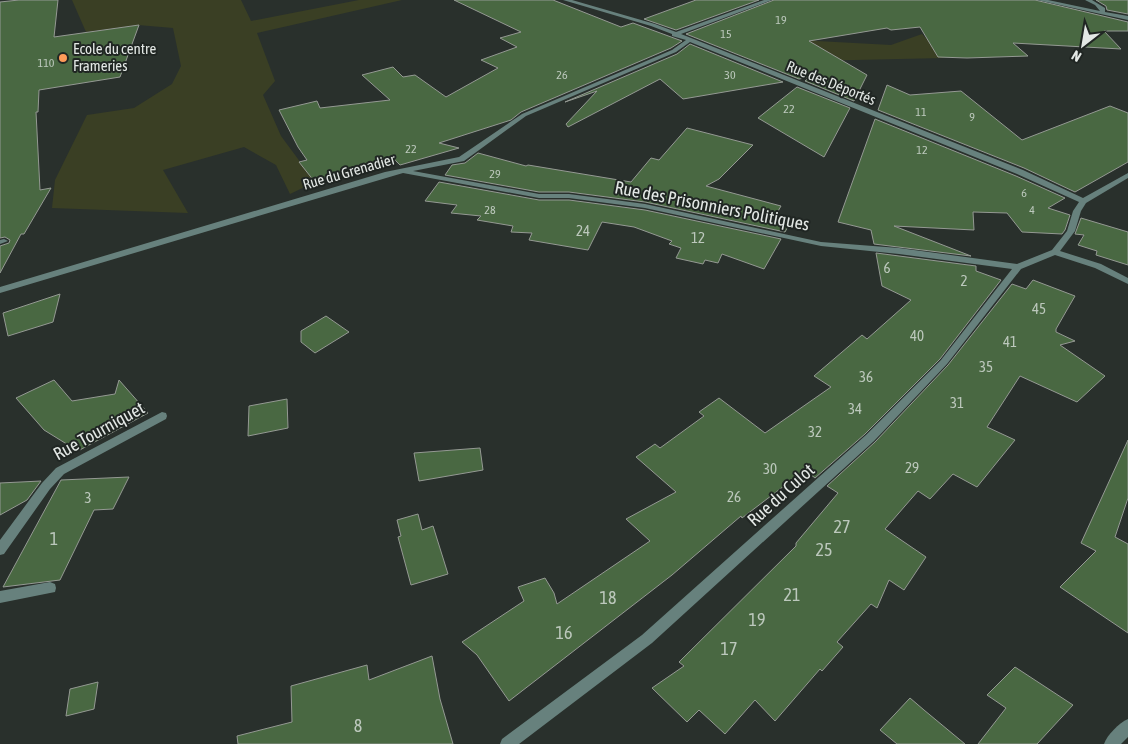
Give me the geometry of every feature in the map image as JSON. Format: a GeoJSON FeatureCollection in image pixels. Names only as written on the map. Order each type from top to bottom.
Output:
{"type":"FeatureCollection","features":[{"type":"Feature","properties":{"kind":"street","name":"Rue des Déportés"},"geometry":{"type":"LineString","coordinates":[[566,0],[653,25],[688,41],[1020,172],[1083,201]]}},
{"type":"Feature","properties":{"kind":"street"},"geometry":{"type":"LineString","coordinates":[[674,35],[769,0]]}},
{"type":"Feature","properties":{"kind":"street"},"geometry":{"type":"LineString","coordinates":[[1040,0],[1128,18]]}},
{"type":"Feature","properties":{"kind":"street"},"geometry":{"type":"LineString","coordinates":[[1088,0],[1098,4],[1103,9],[1102,13]]}},
{"type":"Feature","properties":{"kind":"street","name":"Rue du Grenadier"},"geometry":{"type":"LineString","coordinates":[[0,290],[400,171],[462,159],[524,115],[674,51],[688,41]]}},
{"type":"Feature","properties":{"kind":"street","name":"Rue des Prisonniers Politiques"},"geometry":{"type":"LineString","coordinates":[[400,171],[539,196],[570,196],[645,206],[821,244],[899,251],[1018,267]]}},
{"type":"Feature","properties":{"kind":"street"},"geometry":{"type":"LineString","coordinates":[[1018,267],[1055,252],[1072,230],[1077,211],[1083,201],[1128,175]]}},
{"type":"Feature","properties":{"kind":"street"},"geometry":{"type":"LineString","coordinates":[[1055,252],[1098,266],[1128,281]]}},
{"type":"Feature","properties":{"kind":"street","name":"Rue du Culot"},"geometry":{"type":"LineString","coordinates":[[507,744],[647,639],[870,438],[944,362],[1018,267]]}},
{"type":"Feature","properties":{"kind":"street","name":"Rue Tourniquet"},"geometry":{"type":"LineString","coordinates":[[0,550],[46,486],[60,471],[162,416]]}},
{"type":"Feature","properties":{"kind":"street"},"geometry":{"type":"LineString","coordinates":[[0,597],[50,588]]}},
{"type":"Feature","properties":{"kind":"street"},"geometry":{"type":"LineString","coordinates":[[1111,744],[1128,726]]}},
{"type":"Feature","properties":{"kind":"green space"},"geometry":{"type":"Polygon","coordinates":[[[72,0],[241,0],[251,21],[359,0],[402,0],[257,33],[275,81],[263,95],[281,136],[315,182],[290,194],[276,165],[244,147],[163,170],[188,213],[52,208],[55,180],[87,115],[134,108],[172,84],[181,66],[173,28],[138,25],[86,32],[72,0]]]}},
{"type":"Feature","properties":{"kind":"green space"},"geometry":{"type":"Polygon","coordinates":[[[769,30],[817,41],[891,45],[922,34],[944,58],[765,62],[769,30]]]}},
{"type":"Feature","properties":{"kind":"building"},"geometry":{"type":"Polygon","coordinates":[[[58,0],[54,37],[139,25],[120,77],[39,90],[38,112],[36,112],[40,190],[51,188],[24,234],[21,234],[0,273],[0,246],[9,243],[10,240],[5,237],[0,238],[0,2],[58,0]]]}},
{"type":"Feature","properties":{"kind":"building"},"geometry":{"type":"Polygon","coordinates":[[[454,0],[553,0],[621,27],[633,23],[682,41],[671,48],[521,112],[511,120],[439,143],[459,148],[400,165],[393,158],[314,181],[299,162],[307,160],[298,147],[279,110],[317,101],[320,108],[390,100],[362,75],[393,67],[403,77],[415,75],[446,97],[498,68],[481,60],[517,47],[500,38],[521,32],[454,0]]]}},
{"type":"Feature","properties":{"kind":"building"},"geometry":{"type":"Polygon","coordinates":[[[696,0],[759,0],[676,30],[644,19],[696,0]]]}},
{"type":"Feature","properties":{"kind":"building"},"geometry":{"type":"Polygon","coordinates":[[[774,0],[1035,0],[1128,22],[1128,31],[1104,31],[1121,49],[1013,43],[1028,56],[967,58],[938,57],[920,27],[891,30],[887,28],[809,41],[867,75],[854,101],[805,81],[810,77],[799,79],[686,34],[774,0]]]}},
{"type":"Feature","properties":{"kind":"building"},"geometry":{"type":"Polygon","coordinates":[[[1096,0],[1128,0],[1128,14],[1107,10],[1106,6],[1096,0]]]}},
{"type":"Feature","properties":{"kind":"building"},"geometry":{"type":"Polygon","coordinates":[[[690,44],[783,82],[683,99],[660,79],[568,127],[566,124],[597,91],[565,102],[677,54],[690,44]]]}},
{"type":"Feature","properties":{"kind":"building"},"geometry":{"type":"Polygon","coordinates":[[[887,85],[910,95],[961,91],[1022,140],[1110,106],[1128,113],[1128,162],[1075,192],[1024,168],[878,110],[887,85]]]}},
{"type":"Feature","properties":{"kind":"building"},"geometry":{"type":"Polygon","coordinates":[[[797,87],[850,108],[824,157],[758,118],[797,87]]]}},
{"type":"Feature","properties":{"kind":"building"},"geometry":{"type":"Polygon","coordinates":[[[875,119],[1016,176],[1065,198],[1048,208],[1070,215],[1065,230],[1062,234],[1022,232],[1007,213],[973,212],[974,230],[894,226],[971,256],[874,244],[871,230],[838,222],[875,119]]]}},
{"type":"Feature","properties":{"kind":"building"},"geometry":{"type":"Polygon","coordinates":[[[687,128],[753,145],[719,179],[706,186],[781,206],[774,218],[791,221],[785,232],[645,202],[569,192],[539,192],[445,175],[452,165],[465,163],[478,153],[526,166],[631,182],[651,158],[659,160],[687,128]]]}},
{"type":"Feature","properties":{"kind":"building"},"geometry":{"type":"Polygon","coordinates":[[[439,182],[539,200],[569,200],[645,210],[781,239],[764,269],[722,254],[718,263],[705,260],[703,264],[676,258],[681,248],[669,244],[672,241],[634,227],[602,222],[588,250],[529,240],[532,233],[511,232],[513,226],[477,220],[481,216],[451,213],[457,205],[425,201],[439,182]]]}},
{"type":"Feature","properties":{"kind":"building"},"geometry":{"type":"Polygon","coordinates":[[[1081,218],[1128,232],[1128,265],[1096,255],[1097,251],[1078,245],[1084,235],[1075,234],[1081,218]]]}},
{"type":"Feature","properties":{"kind":"building"},"geometry":{"type":"Polygon","coordinates":[[[876,253],[976,266],[976,271],[1001,280],[940,359],[865,434],[815,478],[805,470],[742,518],[741,516],[672,575],[509,701],[477,655],[462,642],[524,601],[518,587],[545,578],[554,593],[557,604],[650,541],[626,519],[676,492],[636,457],[655,444],[660,448],[704,416],[699,412],[719,398],[765,433],[831,387],[814,376],[862,335],[867,339],[911,300],[882,286],[876,253]]]}},
{"type":"Feature","properties":{"kind":"building"},"geometry":{"type":"Polygon","coordinates":[[[1033,280],[1075,296],[1056,332],[1075,341],[1060,345],[1105,376],[1077,402],[1020,376],[987,427],[1015,440],[977,487],[953,474],[930,499],[918,491],[885,529],[926,557],[904,590],[889,580],[877,608],[871,604],[837,642],[843,647],[822,671],[820,669],[775,721],[755,700],[725,734],[699,710],[687,722],[652,688],[684,666],[679,662],[796,546],[796,543],[838,493],[827,486],[875,442],[948,365],[1012,284],[1026,289],[1033,280]]]}},
{"type":"Feature","properties":{"kind":"building"},"geometry":{"type":"Polygon","coordinates":[[[60,294],[53,322],[8,336],[3,313],[60,294]]]}},
{"type":"Feature","properties":{"kind":"building"},"geometry":{"type":"Polygon","coordinates":[[[326,316],[349,332],[315,353],[301,342],[301,331],[326,316]]]}},
{"type":"Feature","properties":{"kind":"building"},"geometry":{"type":"Polygon","coordinates":[[[54,380],[72,401],[115,394],[119,380],[148,413],[78,451],[44,430],[16,398],[54,380]]]}},
{"type":"Feature","properties":{"kind":"building"},"geometry":{"type":"Polygon","coordinates":[[[287,399],[288,428],[248,436],[249,406],[287,399]]]}},
{"type":"Feature","properties":{"kind":"building"},"geometry":{"type":"Polygon","coordinates":[[[1128,440],[1128,498],[1115,537],[1128,544],[1128,633],[1060,587],[1096,551],[1081,543],[1128,440]]]}},
{"type":"Feature","properties":{"kind":"building"},"geometry":{"type":"Polygon","coordinates":[[[480,448],[483,470],[419,481],[414,453],[480,448]]]}},
{"type":"Feature","properties":{"kind":"building"},"geometry":{"type":"Polygon","coordinates":[[[129,477],[113,509],[94,510],[60,580],[3,587],[61,480],[129,477]]]}},
{"type":"Feature","properties":{"kind":"building"},"geometry":{"type":"Polygon","coordinates":[[[41,481],[27,500],[0,515],[0,483],[41,481]]]}},
{"type":"Feature","properties":{"kind":"building"},"geometry":{"type":"Polygon","coordinates":[[[418,514],[422,530],[433,526],[448,574],[411,585],[398,537],[401,536],[397,520],[418,514]]]}},
{"type":"Feature","properties":{"kind":"building"},"geometry":{"type":"Polygon","coordinates":[[[432,656],[440,699],[453,744],[238,744],[237,736],[292,722],[291,686],[367,665],[369,680],[432,656]]]}},
{"type":"Feature","properties":{"kind":"building"},"geometry":{"type":"Polygon","coordinates":[[[1015,667],[1073,705],[1037,744],[978,744],[1006,708],[987,695],[1015,667]]]}},
{"type":"Feature","properties":{"kind":"building"},"geometry":{"type":"Polygon","coordinates":[[[98,682],[94,709],[66,716],[70,689],[98,682]]]}},
{"type":"Feature","properties":{"kind":"building"},"geometry":{"type":"Polygon","coordinates":[[[910,698],[965,744],[897,744],[880,730],[910,698]]]}},
{"type":"Feature","properties":{"kind":"place","name":"Ecole du centre Frameries"},"geometry":{"type":"Point","coordinates":[63,58]}}]}
